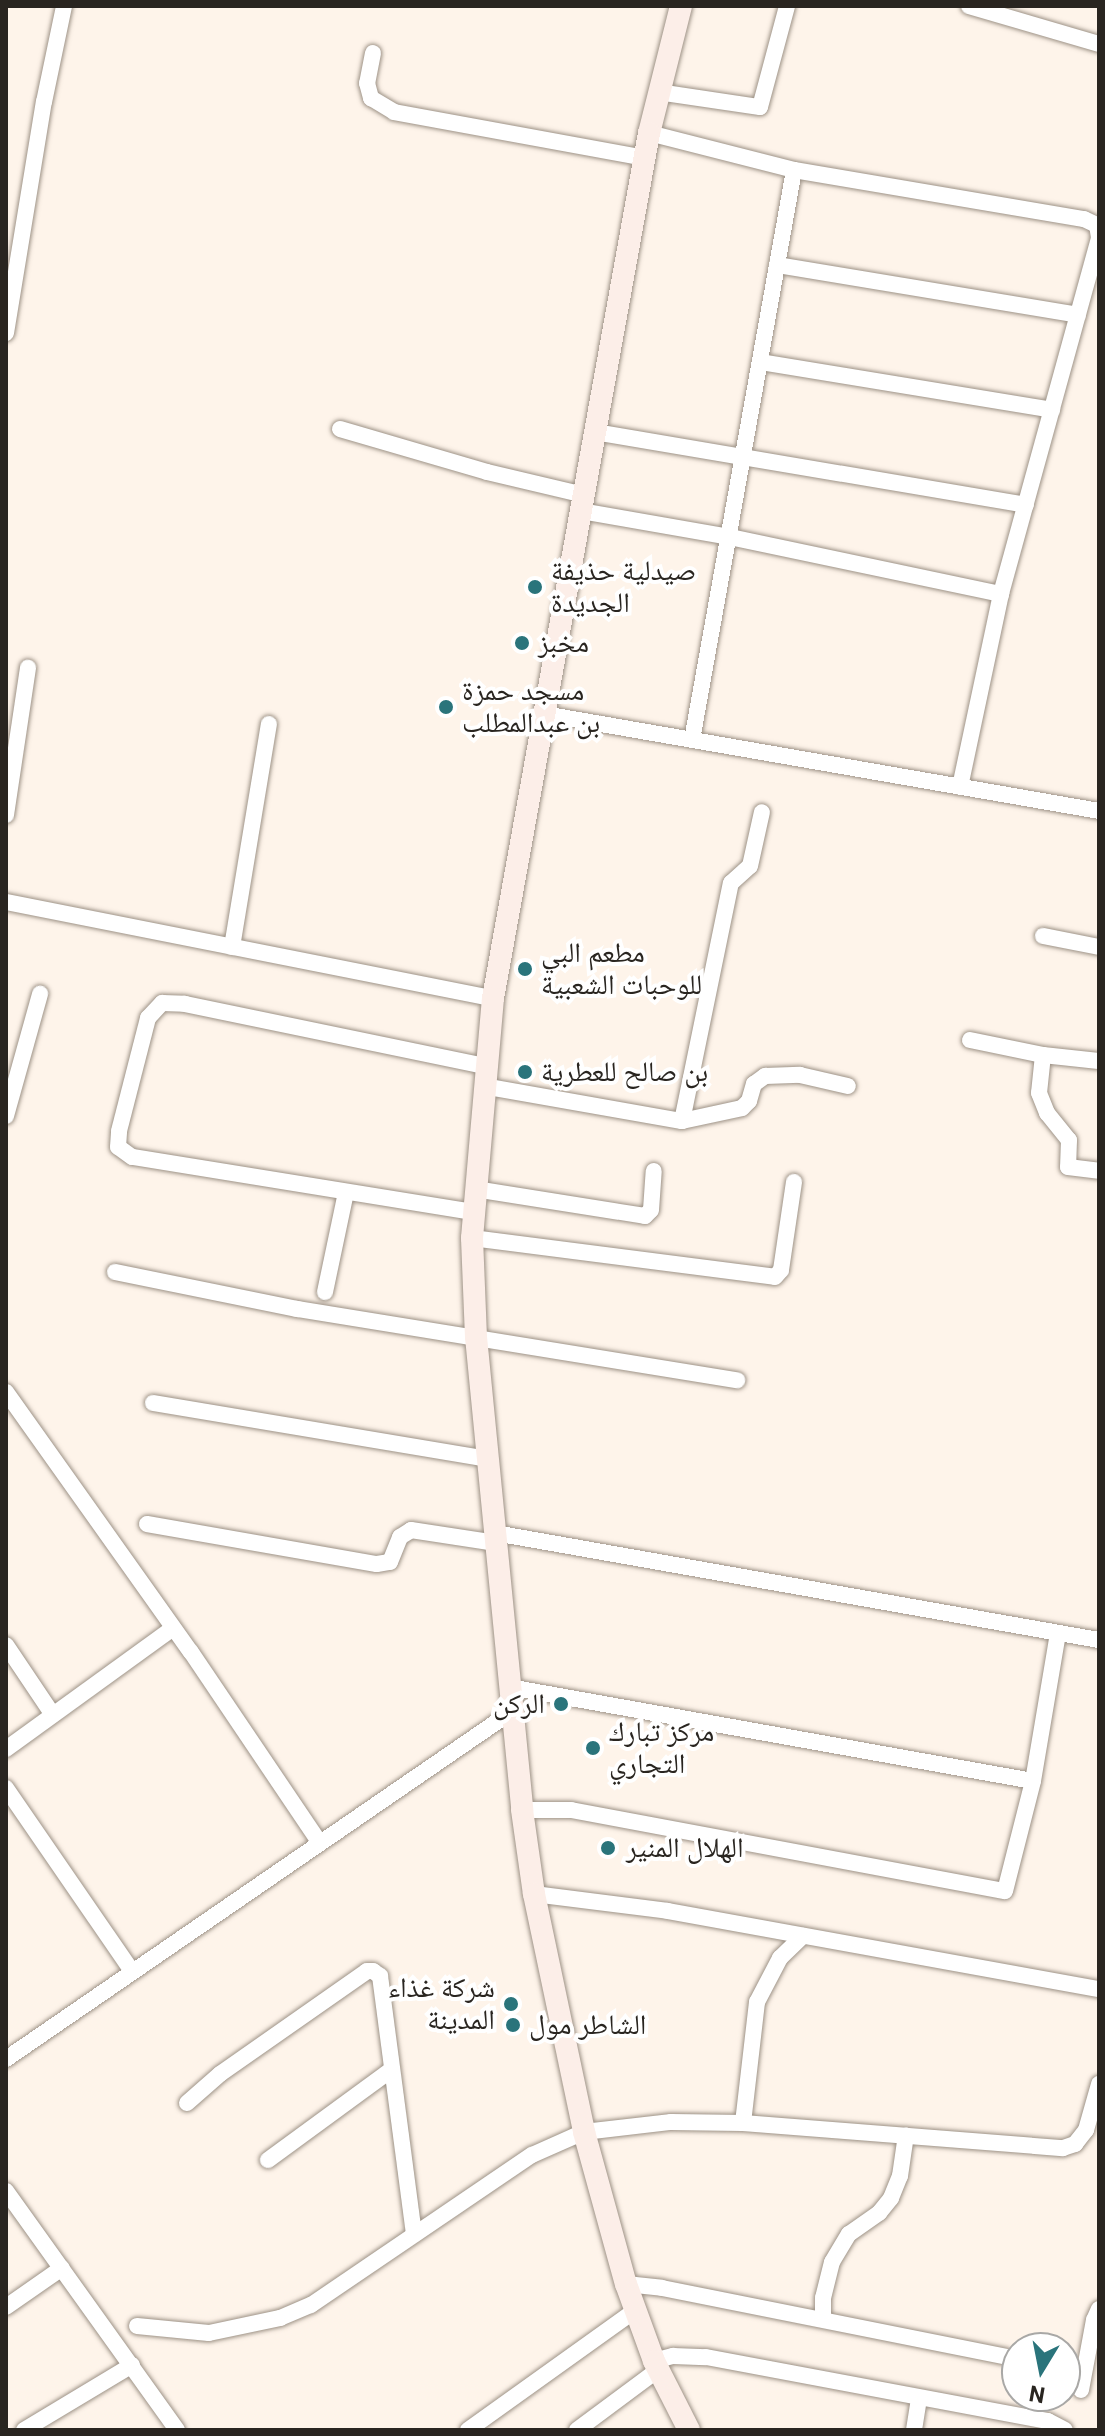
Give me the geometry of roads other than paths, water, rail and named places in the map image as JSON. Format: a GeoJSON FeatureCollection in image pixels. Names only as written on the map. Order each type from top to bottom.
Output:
{"type":"FeatureCollection","features":[{"type":"Feature","properties":{"kind":"main road"},"geometry":{"type":"LineString","coordinates":[[681,6],[649,133],[493,998],[472,1238],[476,1337],[511,1712],[534,1894],[584,2132],[626,2284],[656,2365],[689,2430]]}},
{"type":"Feature","properties":{"kind":"street"},"geometry":{"type":"LineString","coordinates":[[6,333],[44,102],[64,6]]}},
{"type":"Feature","properties":{"kind":"street"},"geometry":{"type":"LineString","coordinates":[[658,92],[760,107],[787,6]]}},
{"type":"Feature","properties":{"kind":"street"},"geometry":{"type":"LineString","coordinates":[[969,6],[1099,44]]}},
{"type":"Feature","properties":{"kind":"street"},"geometry":{"type":"LineString","coordinates":[[373,53],[367,83],[371,98],[394,112],[645,158]]}},
{"type":"Feature","properties":{"kind":"street"},"geometry":{"type":"LineString","coordinates":[[649,133],[794,170],[1084,219],[1097,225],[1099,238],[1001,594],[960,787]]}},
{"type":"Feature","properties":{"kind":"street"},"geometry":{"type":"LineString","coordinates":[[692,740],[794,170]]}},
{"type":"Feature","properties":{"kind":"street"},"geometry":{"type":"LineString","coordinates":[[777,265],[1078,315]]}},
{"type":"Feature","properties":{"kind":"street"},"geometry":{"type":"LineString","coordinates":[[760,362],[1052,410]]}},
{"type":"Feature","properties":{"kind":"street"},"geometry":{"type":"LineString","coordinates":[[340,429],[582,503],[1001,594]]}},
{"type":"Feature","properties":{"kind":"street"},"geometry":{"type":"LineString","coordinates":[[595,432],[1026,505]]}},
{"type":"Feature","properties":{"kind":"street"},"geometry":{"type":"LineString","coordinates":[[6,815],[12,724],[28,668]]}},
{"type":"Feature","properties":{"kind":"street"},"geometry":{"type":"LineString","coordinates":[[544,714],[1099,811]]}},
{"type":"Feature","properties":{"kind":"street"},"geometry":{"type":"LineString","coordinates":[[232,947],[269,724]]}},
{"type":"Feature","properties":{"kind":"street"},"geometry":{"type":"LineString","coordinates":[[682,1121],[731,883],[750,866],[762,812]]}},
{"type":"Feature","properties":{"kind":"street"},"geometry":{"type":"LineString","coordinates":[[6,902],[493,998]]}},
{"type":"Feature","properties":{"kind":"street"},"geometry":{"type":"LineString","coordinates":[[1043,936],[1099,947]]}},
{"type":"Feature","properties":{"kind":"street"},"geometry":{"type":"LineString","coordinates":[[6,1116],[40,994]]}},
{"type":"Feature","properties":{"kind":"street"},"geometry":{"type":"LineString","coordinates":[[473,1212],[352,1190],[346,1192],[132,1157],[118,1147],[148,1018],[162,1003],[185,1004],[682,1121],[742,1108],[749,1101],[754,1084],[765,1076],[800,1075],[848,1086]]}},
{"type":"Feature","properties":{"kind":"street"},"geometry":{"type":"LineString","coordinates":[[970,1040],[1043,1055],[1099,1061]]}},
{"type":"Feature","properties":{"kind":"street"},"geometry":{"type":"LineString","coordinates":[[1043,1055],[1039,1093],[1047,1113],[1069,1140],[1068,1167],[1099,1171]]}},
{"type":"Feature","properties":{"kind":"street"},"geometry":{"type":"LineString","coordinates":[[475,1189],[645,1216],[651,1210],[654,1171]]}},
{"type":"Feature","properties":{"kind":"street"},"geometry":{"type":"LineString","coordinates":[[472,1238],[775,1277],[781,1270],[794,1182]]}},
{"type":"Feature","properties":{"kind":"street"},"geometry":{"type":"LineString","coordinates":[[325,1292],[346,1192]]}},
{"type":"Feature","properties":{"kind":"street"},"geometry":{"type":"LineString","coordinates":[[115,1272],[297,1309],[737,1380]]}},
{"type":"Feature","properties":{"kind":"street"},"geometry":{"type":"LineString","coordinates":[[6,1392],[320,1843]]}},
{"type":"Feature","properties":{"kind":"street"},"geometry":{"type":"LineString","coordinates":[[153,1403],[488,1459]]}},
{"type":"Feature","properties":{"kind":"street"},"geometry":{"type":"LineString","coordinates":[[147,1524],[377,1564],[390,1562],[400,1537],[411,1530],[496,1538],[1099,1640]]}},
{"type":"Feature","properties":{"kind":"street"},"geometry":{"type":"LineString","coordinates":[[6,1749],[173,1628]]}},
{"type":"Feature","properties":{"kind":"street"},"geometry":{"type":"LineString","coordinates":[[522,1810],[571,1810],[1005,1891],[1033,1781],[1058,1633]]}},
{"type":"Feature","properties":{"kind":"street"},"geometry":{"type":"LineString","coordinates":[[6,1645],[53,1715]]}},
{"type":"Feature","properties":{"kind":"street"},"geometry":{"type":"LineString","coordinates":[[509,1687],[1033,1781]]}},
{"type":"Feature","properties":{"kind":"street"},"geometry":{"type":"LineString","coordinates":[[6,2059],[511,1712]]}},
{"type":"Feature","properties":{"kind":"street"},"geometry":{"type":"LineString","coordinates":[[6,1788],[132,1971]]}},
{"type":"Feature","properties":{"kind":"street"},"geometry":{"type":"LineString","coordinates":[[534,1894],[668,1911],[1099,1989]]}},
{"type":"Feature","properties":{"kind":"street"},"geometry":{"type":"LineString","coordinates":[[743,2123],[757,2002],[780,1958],[803,1936]]}},
{"type":"Feature","properties":{"kind":"street"},"geometry":{"type":"LineString","coordinates":[[187,2103],[220,2074],[370,1970],[380,1976],[414,2234]]}},
{"type":"Feature","properties":{"kind":"street"},"geometry":{"type":"LineString","coordinates":[[268,2160],[391,2070]]}},
{"type":"Feature","properties":{"kind":"street"},"geometry":{"type":"LineString","coordinates":[[137,2326],[209,2333],[280,2318],[311,2305],[532,2155],[584,2132],[671,2122],[743,2123],[1070,2147],[1086,2130],[1099,2084]]}},
{"type":"Feature","properties":{"kind":"street"},"geometry":{"type":"LineString","coordinates":[[823,2319],[826,2282],[836,2254],[849,2234],[887,2206],[900,2176],[906,2135]]}},
{"type":"Feature","properties":{"kind":"street"},"geometry":{"type":"LineString","coordinates":[[8,2200],[62,2268],[177,2430]]}},
{"type":"Feature","properties":{"kind":"street"},"geometry":{"type":"LineString","coordinates":[[6,2307],[62,2268]]}},
{"type":"Feature","properties":{"kind":"street"},"geometry":{"type":"LineString","coordinates":[[626,2284],[823,2319],[1001,2356]]}},
{"type":"Feature","properties":{"kind":"street"},"geometry":{"type":"LineString","coordinates":[[1081,2390],[1094,2320],[1099,2309]]}},
{"type":"Feature","properties":{"kind":"street"},"geometry":{"type":"LineString","coordinates":[[468,2430],[634,2311]]}},
{"type":"Feature","properties":{"kind":"street"},"geometry":{"type":"LineString","coordinates":[[577,2430],[656,2365],[673,2356],[706,2357],[1065,2430]]}},
{"type":"Feature","properties":{"kind":"street"},"geometry":{"type":"LineString","coordinates":[[24,2430],[132,2365]]}},
{"type":"Feature","properties":{"kind":"street"},"geometry":{"type":"LineString","coordinates":[[914,2430],[919,2398]]}},
{"type":"Feature","properties":{"kind":"place","name":"صيدلية حذيفة الجديدة"},"geometry":{"type":"Point","coordinates":[535,587]}},
{"type":"Feature","properties":{"kind":"place","name":"مخبز"},"geometry":{"type":"Point","coordinates":[522,643]}},
{"type":"Feature","properties":{"kind":"place","name":"مسجد حمزة بن عبدالمطلب"},"geometry":{"type":"Point","coordinates":[446,707]}},
{"type":"Feature","properties":{"kind":"place","name":"مطعم البي للوحبات الشعبية"},"geometry":{"type":"Point","coordinates":[525,969]}},
{"type":"Feature","properties":{"kind":"place","name":"بن صالح للعطرية"},"geometry":{"type":"Point","coordinates":[525,1072]}},
{"type":"Feature","properties":{"kind":"place","name":"الركن"},"geometry":{"type":"Point","coordinates":[561,1704]}},
{"type":"Feature","properties":{"kind":"place","name":"مركز تبارك التجاري"},"geometry":{"type":"Point","coordinates":[593,1748]}},
{"type":"Feature","properties":{"kind":"place","name":"الهلال المنير"},"geometry":{"type":"Point","coordinates":[608,1848]}},
{"type":"Feature","properties":{"kind":"place","name":"شركة غذاء المدينة"},"geometry":{"type":"Point","coordinates":[511,2004]}},
{"type":"Feature","properties":{"kind":"place","name":"الشاطر مول"},"geometry":{"type":"Point","coordinates":[513,2025]}}]}
